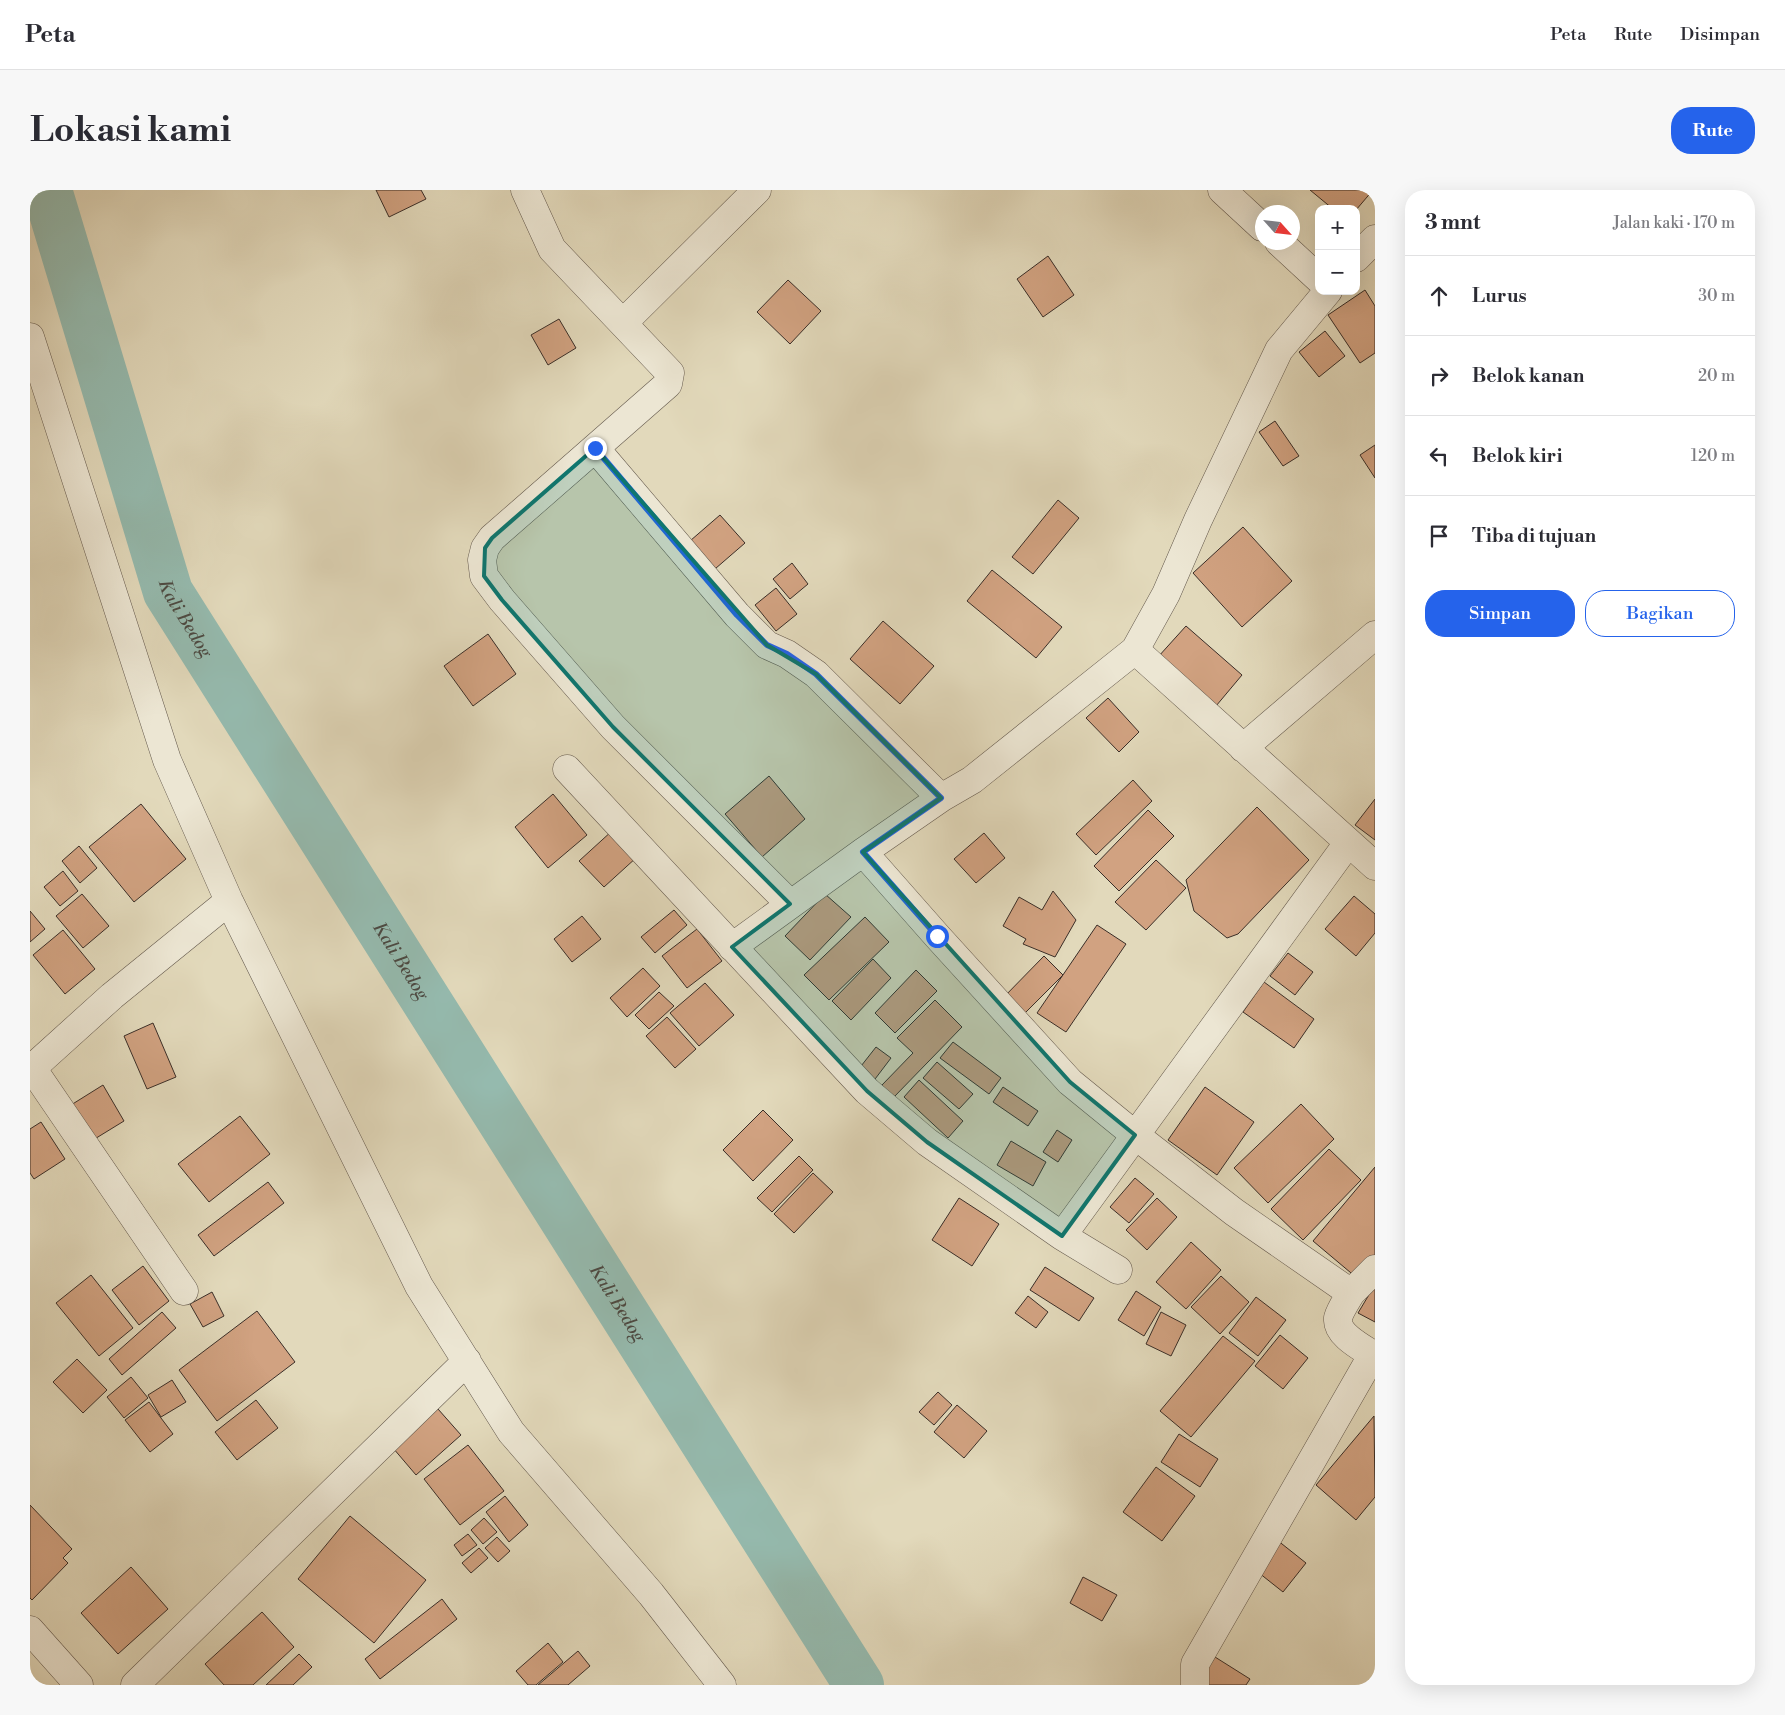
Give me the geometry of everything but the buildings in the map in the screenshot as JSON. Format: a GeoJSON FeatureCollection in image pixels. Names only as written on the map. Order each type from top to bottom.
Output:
{"type":"FeatureCollection","features":[{"type":"Feature","properties":{"kind":"street"},"geometry":{"type":"LineString","coordinates":[[525,190],[552,249],[670,373],[668,384],[492,538],[485,548],[482,560],[484,576],[502,600],[613,727],[790,904]]}},
{"type":"Feature","properties":{"kind":"street"},"geometry":{"type":"LineString","coordinates":[[623,323],[758,190]]}},
{"type":"Feature","properties":{"kind":"street"},"geometry":{"type":"LineString","coordinates":[[1222,190],[1255,221]]}},
{"type":"Feature","properties":{"kind":"street"},"geometry":{"type":"LineString","coordinates":[[1360,254],[1375,239]]}},
{"type":"Feature","properties":{"kind":"street"},"geometry":{"type":"LineString","coordinates":[[1288,250],[1315,275]]}},
{"type":"Feature","properties":{"kind":"street"},"geometry":{"type":"LineString","coordinates":[[732,946],[941,798],[972,780],[1135,650],[1166,594],[1198,520],[1280,350],[1325,295]]}},
{"type":"Feature","properties":{"kind":"street"},"geometry":{"type":"LineString","coordinates":[[30,337],[166,760],[229,901],[419,1286],[511,1432],[650,1594],[722,1685]]}},
{"type":"Feature","properties":{"kind":"street"},"geometry":{"type":"LineString","coordinates":[[595,448],[737,615],[767,645],[787,654],[816,674],[941,798]]}},
{"type":"Feature","properties":{"kind":"street"},"geometry":{"type":"LineString","coordinates":[[1243,748],[1375,635]]}},
{"type":"Feature","properties":{"kind":"street"},"geometry":{"type":"LineString","coordinates":[[1135,650],[1375,866]]}},
{"type":"Feature","properties":{"kind":"street"},"geometry":{"type":"LineString","coordinates":[[566,769],[867,1091],[927,1142],[1062,1236],[1118,1270]]}},
{"type":"Feature","properties":{"kind":"street"},"geometry":{"type":"LineString","coordinates":[[1062,1236],[1348,843]]}},
{"type":"Feature","properties":{"kind":"street"},"geometry":{"type":"LineString","coordinates":[[863,852],[1070,1082],[1234,1212],[1351,1293]]}},
{"type":"Feature","properties":{"kind":"street"},"geometry":{"type":"LineString","coordinates":[[184,1291],[31,1069],[112,996],[229,901]]}},
{"type":"Feature","properties":{"kind":"street"},"geometry":{"type":"LineString","coordinates":[[1195,1685],[1195,1664],[1374,1355],[1350,1340],[1340,1326],[1338,1318],[1351,1293],[1375,1269]]}},
{"type":"Feature","properties":{"kind":"street"},"geometry":{"type":"LineString","coordinates":[[135,1685],[467,1361]]}},
{"type":"Feature","properties":{"kind":"street"},"geometry":{"type":"LineString","coordinates":[[30,1630],[80,1685]]}},
{"type":"Feature","properties":{"kind":"highlighted area"},"geometry":{"type":"Polygon","coordinates":[[[595,448],[767,645],[816,674],[941,798],[863,852],[1070,1082],[1135,1135],[1062,1236],[927,1142],[867,1091],[732,947],[790,904],[613,727],[502,600],[484,576],[485,548],[492,538],[595,448]]]}},
{"type":"Feature","properties":{"kind":"waterway","name":"Kali Bedog"},"geometry":{"type":"LineString","coordinates":[[47,190],[168,592],[859,1685]]}},
{"type":"Feature","properties":{"kind":"route"},"geometry":{"type":"LineString","coordinates":[[595,448],[737,615],[767,645],[787,654],[816,674],[941,798],[863,852],[937,936]]}}]}
